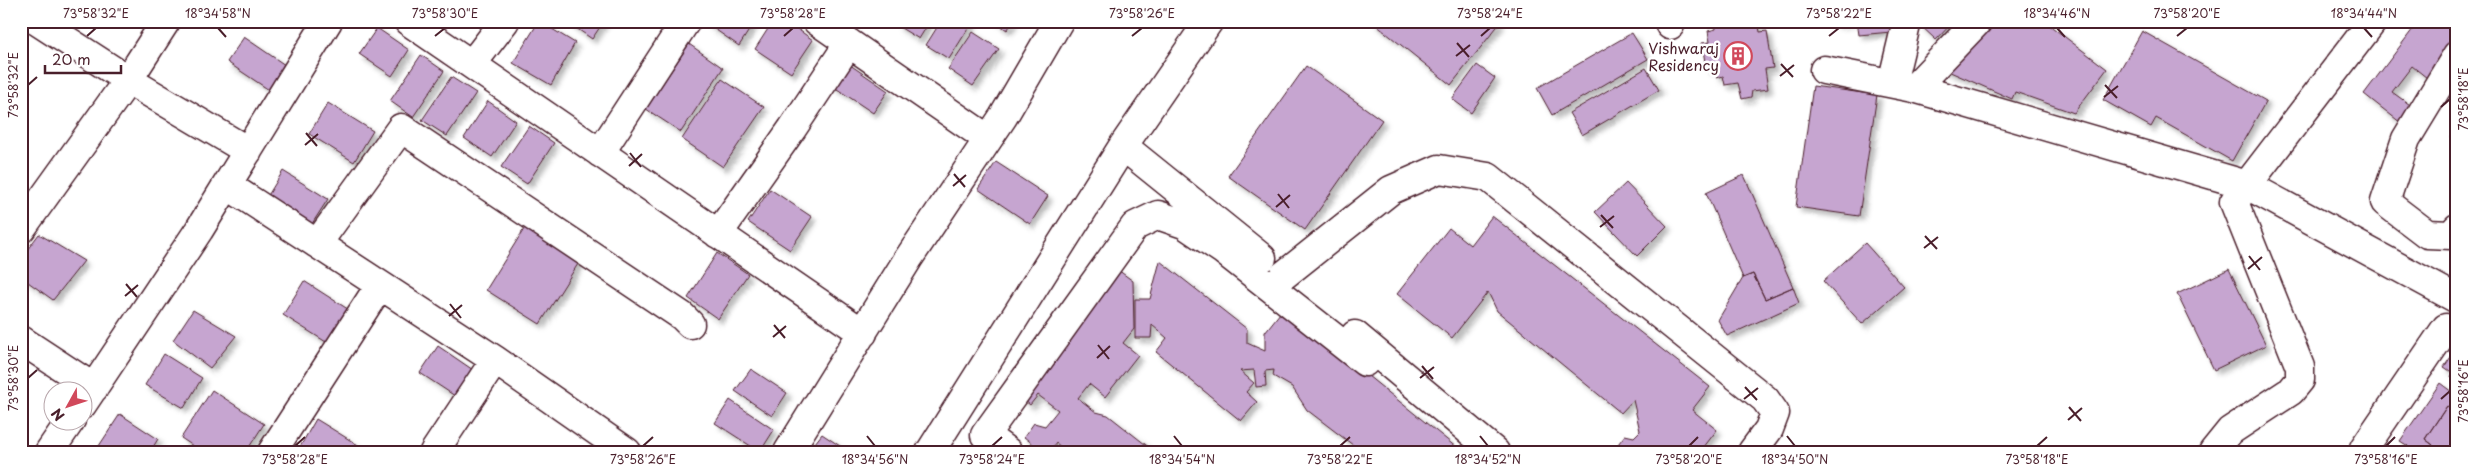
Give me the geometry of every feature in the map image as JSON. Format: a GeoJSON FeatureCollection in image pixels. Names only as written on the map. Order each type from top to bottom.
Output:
{"type":"FeatureCollection","features":[{"type":"Feature","properties":{"kind":"street"},"geometry":{"type":"LineString","coordinates":[[37,21],[128,80],[248,151]]}},
{"type":"Feature","properties":{"kind":"street"},"geometry":{"type":"LineString","coordinates":[[21,229],[128,80],[166,21]]}},
{"type":"Feature","properties":{"kind":"street"},"geometry":{"type":"LineString","coordinates":[[92,390],[227,185],[328,21]]}},
{"type":"Feature","properties":{"kind":"street"},"geometry":{"type":"LineString","coordinates":[[408,21],[863,333]]}},
{"type":"Feature","properties":{"kind":"street"},"geometry":{"type":"LineString","coordinates":[[472,64],[505,21]]}},
{"type":"Feature","properties":{"kind":"street"},"geometry":{"type":"LineString","coordinates":[[600,153],[686,21]]}},
{"type":"Feature","properties":{"kind":"street"},"geometry":{"type":"LineString","coordinates":[[817,21],[988,139]]}},
{"type":"Feature","properties":{"kind":"street"},"geometry":{"type":"LineString","coordinates":[[788,452],[988,139],[1059,21]]}},
{"type":"Feature","properties":{"kind":"street"},"geometry":{"type":"LineString","coordinates":[[930,452],[1123,146],[1209,21]]}},
{"type":"Feature","properties":{"kind":"street"},"geometry":{"type":"LineString","coordinates":[[1903,85],[1907,21]]}},
{"type":"Feature","properties":{"kind":"street"},"geometry":{"type":"LineString","coordinates":[[1903,85],[1978,21]]}},
{"type":"Feature","properties":{"kind":"street"},"geometry":{"type":"LineString","coordinates":[[2228,447],[2244,421],[2291,391],[2300,380],[2300,367],[2234,202],[2373,21]]}},
{"type":"Feature","properties":{"kind":"street"},"geometry":{"type":"LineString","coordinates":[[718,234],[792,129],[849,43]]}},
{"type":"Feature","properties":{"kind":"street"},"geometry":{"type":"LineString","coordinates":[[2457,56],[2406,139],[2385,202],[2428,234],[2451,235],[2457,228]]}},
{"type":"Feature","properties":{"kind":"street"},"geometry":{"type":"LineString","coordinates":[[1824,70],[1903,85],[2247,185],[2457,299]]}},
{"type":"Feature","properties":{"kind":"street"},"geometry":{"type":"LineString","coordinates":[[317,244],[401,128],[674,310],[690,324]]}},
{"type":"Feature","properties":{"kind":"street"},"geometry":{"type":"LineString","coordinates":[[1123,146],[1284,275],[1495,452]]}},
{"type":"Feature","properties":{"kind":"street"},"geometry":{"type":"LineString","coordinates":[[1284,275],[1391,190],[1439,169],[1488,177],[1765,399],[1775,413],[1769,429],[1752,452]]}},
{"type":"Feature","properties":{"kind":"street"},"geometry":{"type":"LineString","coordinates":[[227,185],[495,360],[616,449]]}},
{"type":"Feature","properties":{"kind":"street"},"geometry":{"type":"LineString","coordinates":[[980,443],[1135,226],[1158,215],[1184,224],[1224,252],[1365,362]]}},
{"type":"Feature","properties":{"kind":"street"},"geometry":{"type":"LineString","coordinates":[[272,452],[380,285]]}},
{"type":"Feature","properties":{"kind":"street"},"geometry":{"type":"LineString","coordinates":[[2364,448],[2446,328],[2457,335]]}},
{"type":"Feature","properties":{"kind":"street"},"geometry":{"type":"LineString","coordinates":[[21,340],[69,380]]}},
{"type":"Feature","properties":{"kind":"street"},"geometry":{"type":"LineString","coordinates":[[434,452],[495,360]]}},
{"type":"Feature","properties":{"kind":"street"},"geometry":{"type":"LineString","coordinates":[[954,413],[980,443],[1008,452]]}},
{"type":"Feature","properties":{"kind":"street"},"geometry":{"type":"LineString","coordinates":[[49,452],[64,430]]}},
{"type":"Feature","properties":{"kind":"building"},"geometry":{"type":"Polygon","coordinates":[[[539,21],[575,43],[551,85],[513,63],[539,21]]]}},
{"type":"Feature","properties":{"kind":"building"},"geometry":{"type":"Polygon","coordinates":[[[566,21],[604,21],[592,39],[566,21]]]}},
{"type":"Feature","properties":{"kind":"building"},"geometry":{"type":"Polygon","coordinates":[[[707,21],[755,21],[739,46],[706,23],[707,21]]]}},
{"type":"Feature","properties":{"kind":"building"},"geometry":{"type":"Polygon","coordinates":[[[773,21],[786,21],[813,40],[791,73],[755,49],[773,21]]]}},
{"type":"Feature","properties":{"kind":"building"},"geometry":{"type":"Polygon","coordinates":[[[899,21],[930,21],[919,39],[896,25],[899,21]]]}},
{"type":"Feature","properties":{"kind":"building"},"geometry":{"type":"Polygon","coordinates":[[[941,21],[973,21],[949,59],[926,45],[941,21]]]}},
{"type":"Feature","properties":{"kind":"building"},"geometry":{"type":"Polygon","coordinates":[[[994,21],[1014,21],[1007,30],[994,21]]]}},
{"type":"Feature","properties":{"kind":"building"},"geometry":{"type":"Polygon","coordinates":[[[1371,21],[1498,21],[1500,23],[1451,85],[1371,21]]]}},
{"type":"Feature","properties":{"kind":"building","name":"Vishwaraj Residency"},"geometry":{"type":"Polygon","coordinates":[[[1715,21],[1758,21],[1760,32],[1767,31],[1773,68],[1765,69],[1768,89],[1752,91],[1751,97],[1742,99],[1738,83],[1725,85],[1723,76],[1717,78],[1715,70],[1706,69],[1702,43],[1710,42],[1708,31],[1716,29],[1715,21]]]}},
{"type":"Feature","properties":{"kind":"building"},"geometry":{"type":"Polygon","coordinates":[[[1835,21],[1856,21],[1835,24],[1835,21]]]}},
{"type":"Feature","properties":{"kind":"building"},"geometry":{"type":"Polygon","coordinates":[[[1857,21],[1890,21],[1891,32],[1859,35],[1857,21]]]}},
{"type":"Feature","properties":{"kind":"building"},"geometry":{"type":"Polygon","coordinates":[[[1922,21],[1954,21],[1936,40],[1919,24],[1922,21]]]}},
{"type":"Feature","properties":{"kind":"building"},"geometry":{"type":"Polygon","coordinates":[[[1985,21],[2044,21],[2107,69],[2074,113],[2015,92],[2012,99],[1941,68],[1985,21]]]}},
{"type":"Feature","properties":{"kind":"building"},"geometry":{"type":"Polygon","coordinates":[[[2419,21],[2457,21],[2457,50],[2432,82],[2412,66],[2392,92],[2413,107],[2401,123],[2364,94],[2419,21]]]}},
{"type":"Feature","properties":{"kind":"building"},"geometry":{"type":"Polygon","coordinates":[[[377,28],[409,50],[392,76],[359,54],[377,28]]]}},
{"type":"Feature","properties":{"kind":"building"},"geometry":{"type":"Polygon","coordinates":[[[2142,31],[2266,101],[2232,161],[2156,118],[2151,127],[2103,100],[2142,31]]]}},
{"type":"Feature","properties":{"kind":"building"},"geometry":{"type":"Polygon","coordinates":[[[973,32],[999,49],[973,86],[948,69],[973,32]]]}},
{"type":"Feature","properties":{"kind":"building"},"geometry":{"type":"Polygon","coordinates":[[[1632,33],[1648,59],[1552,115],[1537,88],[1632,33]]]}},
{"type":"Feature","properties":{"kind":"building"},"geometry":{"type":"Polygon","coordinates":[[[244,37],[285,65],[269,90],[227,62],[244,37]]]}},
{"type":"Feature","properties":{"kind":"building"},"geometry":{"type":"Polygon","coordinates":[[[689,44],[723,68],[681,132],[646,109],[689,44]]]}},
{"type":"Feature","properties":{"kind":"building"},"geometry":{"type":"Polygon","coordinates":[[[421,55],[444,71],[413,117],[390,101],[421,55]]]}},
{"type":"Feature","properties":{"kind":"building"},"geometry":{"type":"Polygon","coordinates":[[[843,60],[888,91],[873,113],[828,83],[843,60]]]}},
{"type":"Feature","properties":{"kind":"building"},"geometry":{"type":"Polygon","coordinates":[[[1477,65],[1495,78],[1471,113],[1452,99],[1477,65]]]}},
{"type":"Feature","properties":{"kind":"building"},"geometry":{"type":"Polygon","coordinates":[[[1306,66],[1382,120],[1305,230],[1228,176],[1306,66]]]}},
{"type":"Feature","properties":{"kind":"building"},"geometry":{"type":"Polygon","coordinates":[[[1646,68],[1659,90],[1582,135],[1569,113],[1646,68]]]}},
{"type":"Feature","properties":{"kind":"building"},"geometry":{"type":"Polygon","coordinates":[[[451,77],[476,93],[447,136],[422,120],[451,77]]]}},
{"type":"Feature","properties":{"kind":"building"},"geometry":{"type":"Polygon","coordinates":[[[722,79],[764,107],[723,167],[682,139],[722,79]]]}},
{"type":"Feature","properties":{"kind":"building"},"geometry":{"type":"Polygon","coordinates":[[[1813,86],[1877,95],[1859,216],[1796,207],[1813,86]]]}},
{"type":"Feature","properties":{"kind":"building"},"geometry":{"type":"Polygon","coordinates":[[[488,101],[516,121],[492,157],[464,138],[488,101]]]}},
{"type":"Feature","properties":{"kind":"building"},"geometry":{"type":"Polygon","coordinates":[[[328,103],[373,131],[354,162],[309,134],[328,103]]]}},
{"type":"Feature","properties":{"kind":"building"},"geometry":{"type":"Polygon","coordinates":[[[2457,123],[2457,139],[2451,137],[2457,123]]]}},
{"type":"Feature","properties":{"kind":"building"},"geometry":{"type":"Polygon","coordinates":[[[529,126],[554,143],[527,184],[501,167],[529,126]]]}},
{"type":"Feature","properties":{"kind":"building"},"geometry":{"type":"Polygon","coordinates":[[[996,162],[1048,196],[1030,224],[978,189],[996,162]]]}},
{"type":"Feature","properties":{"kind":"building"},"geometry":{"type":"Polygon","coordinates":[[[283,171],[328,199],[308,230],[264,202],[283,171]]]}},
{"type":"Feature","properties":{"kind":"building"},"geometry":{"type":"Polygon","coordinates":[[[1744,175],[1793,287],[1765,299],[1753,274],[1743,278],[1706,193],[1744,175]]]}},
{"type":"Feature","properties":{"kind":"building"},"geometry":{"type":"Polygon","coordinates":[[[1626,183],[1667,226],[1637,256],[1595,212],[1626,183]]]}},
{"type":"Feature","properties":{"kind":"building"},"geometry":{"type":"Polygon","coordinates":[[[770,189],[812,217],[790,250],[748,222],[770,189]]]}},
{"type":"Feature","properties":{"kind":"building"},"geometry":{"type":"Polygon","coordinates":[[[1492,216],[1710,387],[1692,410],[1717,430],[1700,452],[1612,452],[1625,435],[1634,437],[1640,431],[1633,400],[1621,413],[1497,311],[1488,292],[1452,338],[1397,294],[1449,228],[1470,245],[1492,216]]]}},
{"type":"Feature","properties":{"kind":"building"},"geometry":{"type":"Polygon","coordinates":[[[529,221],[583,256],[540,324],[486,290],[529,221]]]}},
{"type":"Feature","properties":{"kind":"building"},"geometry":{"type":"Polygon","coordinates":[[[39,234],[84,261],[53,300],[21,277],[21,258],[39,234]]]}},
{"type":"Feature","properties":{"kind":"building"},"geometry":{"type":"Polygon","coordinates":[[[1865,243],[1904,287],[1862,324],[1823,281],[1865,243]]]}},
{"type":"Feature","properties":{"kind":"building"},"geometry":{"type":"Polygon","coordinates":[[[717,253],[748,274],[718,319],[688,298],[717,253]]]}},
{"type":"Feature","properties":{"kind":"building"},"geometry":{"type":"Polygon","coordinates":[[[1160,261],[1247,329],[1247,343],[1265,351],[1265,332],[1284,308],[1462,452],[1362,452],[1307,410],[1292,387],[1273,376],[1274,370],[1265,371],[1266,386],[1256,387],[1254,370],[1240,371],[1254,383],[1246,392],[1257,402],[1241,421],[1156,352],[1167,338],[1152,325],[1151,338],[1135,338],[1135,299],[1150,299],[1160,261]]]}},
{"type":"Feature","properties":{"kind":"building"},"geometry":{"type":"Polygon","coordinates":[[[2229,269],[2266,345],[2214,370],[2177,294],[2229,269]]]}},
{"type":"Feature","properties":{"kind":"building"},"geometry":{"type":"Polygon","coordinates":[[[1118,270],[1133,281],[1134,329],[1123,343],[1138,355],[1105,397],[1089,384],[1078,398],[1096,412],[1108,415],[1155,452],[1067,452],[1056,443],[1050,452],[1043,452],[1024,437],[1034,423],[1045,426],[1058,410],[1038,395],[1030,405],[1018,395],[1118,270]]]}},
{"type":"Feature","properties":{"kind":"building"},"geometry":{"type":"Polygon","coordinates":[[[1753,274],[1765,299],[1793,287],[1799,303],[1727,336],[1718,320],[1743,278],[1753,274]]]}},
{"type":"Feature","properties":{"kind":"building"},"geometry":{"type":"Polygon","coordinates":[[[304,281],[354,313],[334,347],[283,315],[304,281]]]}},
{"type":"Feature","properties":{"kind":"building"},"geometry":{"type":"Polygon","coordinates":[[[193,310],[236,336],[210,368],[173,340],[193,310]]]}},
{"type":"Feature","properties":{"kind":"building"},"geometry":{"type":"Polygon","coordinates":[[[438,346],[476,372],[458,398],[420,373],[438,346]]]}},
{"type":"Feature","properties":{"kind":"building"},"geometry":{"type":"Polygon","coordinates":[[[2457,348],[2457,381],[2451,377],[2453,373],[2444,367],[2457,348]]]}},
{"type":"Feature","properties":{"kind":"building"},"geometry":{"type":"Polygon","coordinates":[[[164,354],[202,378],[184,408],[145,385],[164,354]]]}},
{"type":"Feature","properties":{"kind":"building"},"geometry":{"type":"Polygon","coordinates":[[[751,369],[787,393],[772,416],[735,391],[751,369]]]}},
{"type":"Feature","properties":{"kind":"building"},"geometry":{"type":"Polygon","coordinates":[[[2440,383],[2452,392],[2457,386],[2457,413],[2447,406],[2425,439],[2433,445],[2429,452],[2404,452],[2408,446],[2400,441],[2440,383]]]}},
{"type":"Feature","properties":{"kind":"building"},"geometry":{"type":"Polygon","coordinates":[[[212,390],[264,424],[246,452],[202,452],[181,438],[212,390]]]}},
{"type":"Feature","properties":{"kind":"building"},"geometry":{"type":"Polygon","coordinates":[[[730,400],[774,430],[760,452],[715,423],[730,400]]]}},
{"type":"Feature","properties":{"kind":"building"},"geometry":{"type":"Polygon","coordinates":[[[2447,406],[2457,413],[2457,452],[2452,448],[2450,452],[2429,452],[2433,445],[2425,439],[2447,406]]]}},
{"type":"Feature","properties":{"kind":"building"},"geometry":{"type":"Polygon","coordinates":[[[120,414],[158,439],[150,452],[95,452],[120,414]]]}},
{"type":"Feature","properties":{"kind":"building"},"geometry":{"type":"Polygon","coordinates":[[[316,419],[358,445],[352,452],[297,452],[316,419]]]}},
{"type":"Feature","properties":{"kind":"building"},"geometry":{"type":"Polygon","coordinates":[[[822,434],[849,452],[808,452],[822,434]]]}},
{"type":"Feature","properties":{"kind":"building"},"geometry":{"type":"Polygon","coordinates":[[[2386,446],[2395,452],[2382,452],[2386,446]]]}},
{"type":"Feature","properties":{"kind":"place","name":"Vishwaraj Residency"},"geometry":{"type":"Point","coordinates":[1738,56]}}]}
